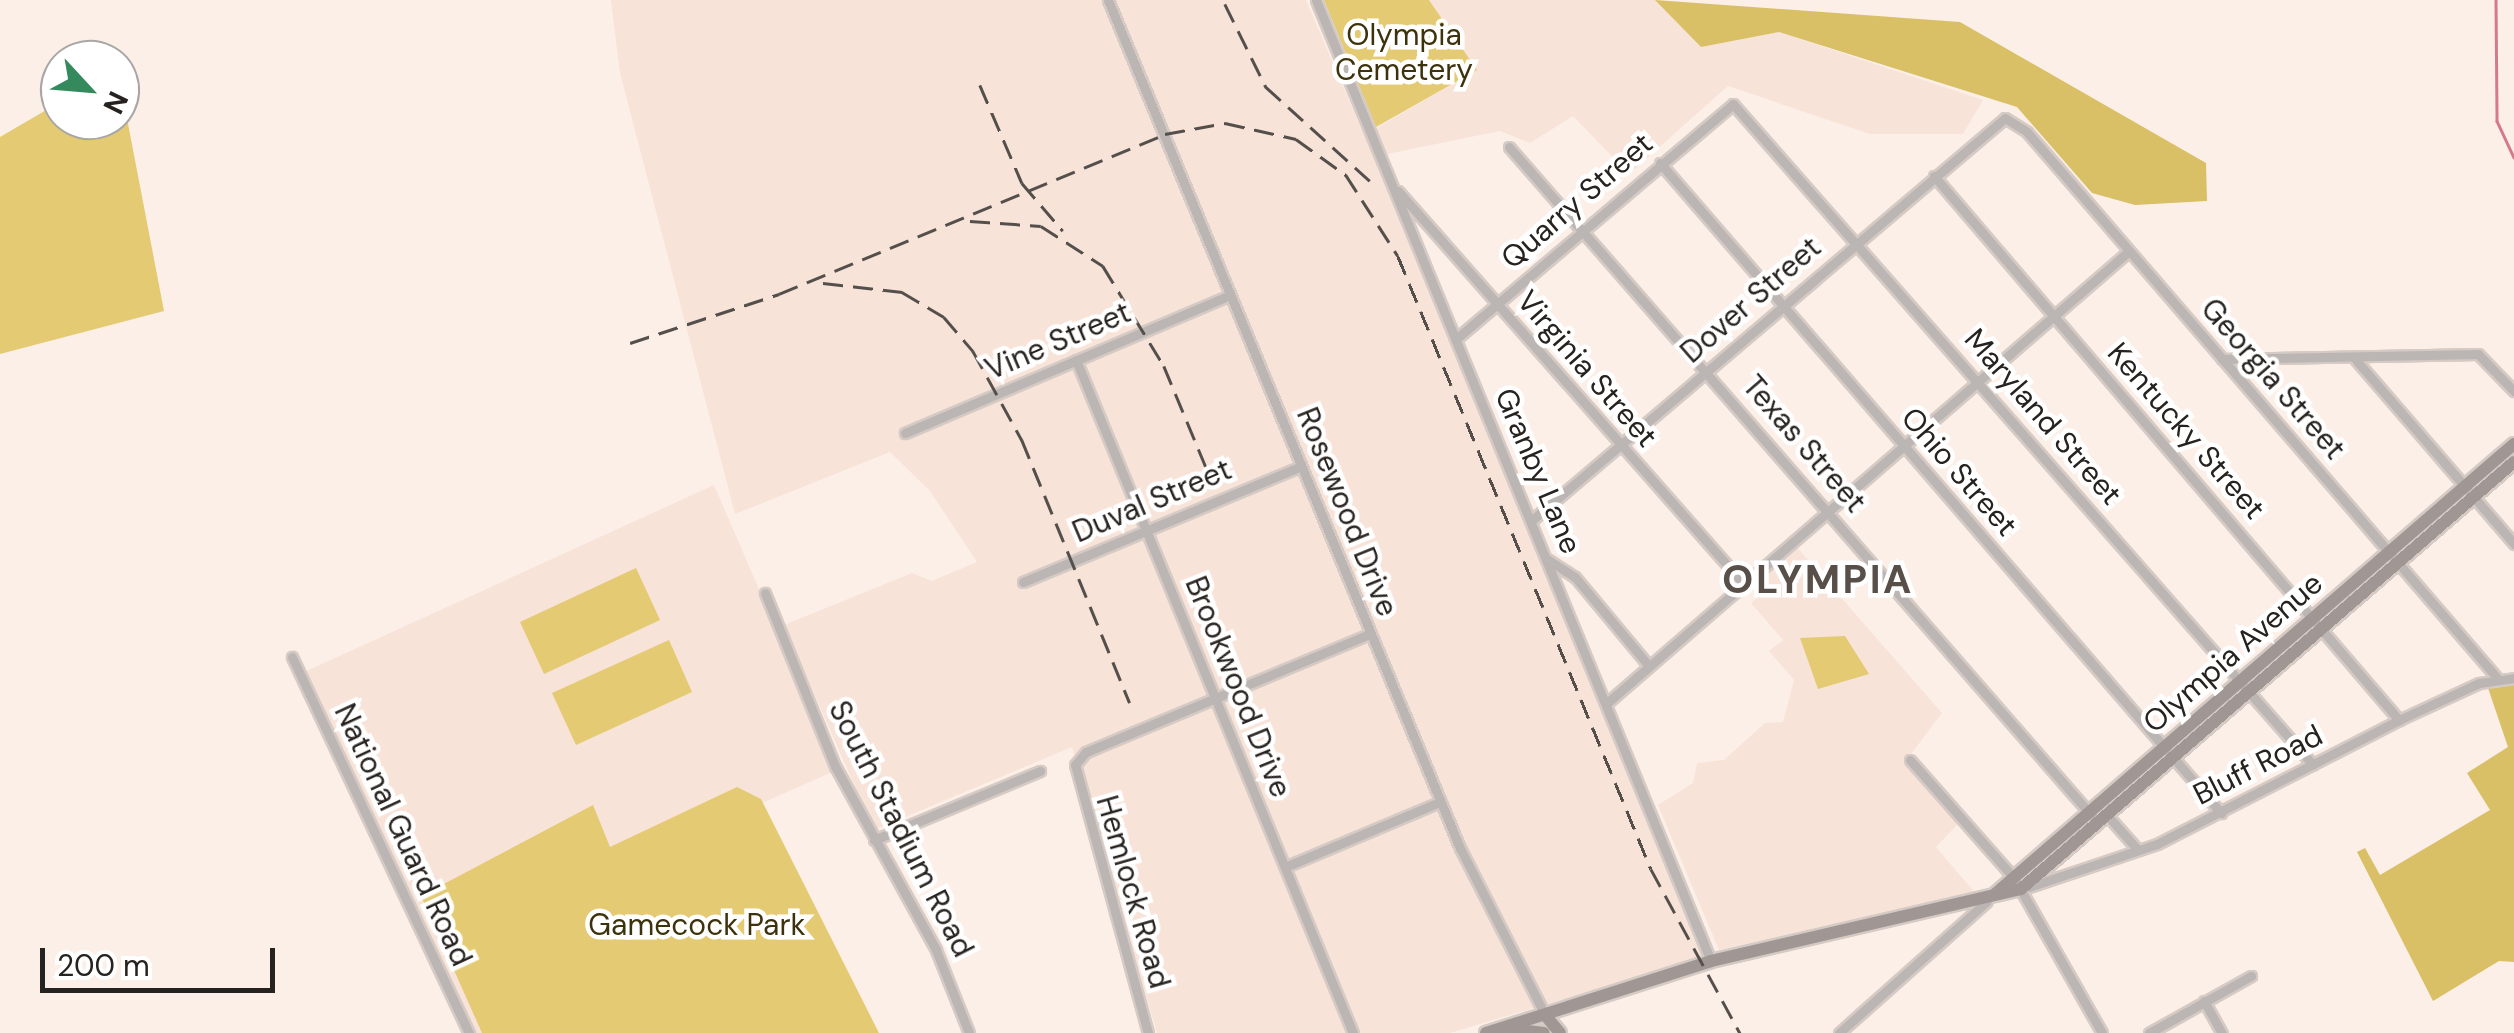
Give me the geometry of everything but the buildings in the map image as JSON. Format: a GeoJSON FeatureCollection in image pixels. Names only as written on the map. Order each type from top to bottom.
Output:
{"type":"FeatureCollection","features":[{"type":"Feature","properties":{"kind":"main road","name":"Olympia Avenue"},"geometry":{"type":"LineString","coordinates":[[1987,901],[2054,861],[2163,746],[2237,681],[2399,562],[2514,444]]}},
{"type":"Feature","properties":{"kind":"main road","name":"Olympia Avenue"},"geometry":{"type":"LineString","coordinates":[[2018,883],[2247,694],[2390,550],[2514,462]]}},
{"type":"Feature","properties":{"kind":"main road"},"geometry":{"type":"LineString","coordinates":[[1492,1031],[1711,961],[1987,901]]}},
{"type":"Feature","properties":{"kind":"main road","name":"Rosewood Drive"},"geometry":{"type":"LineString","coordinates":[[1544,1014],[1560,1033]]}},
{"type":"Feature","properties":{"kind":"main road"},"geometry":{"type":"LineString","coordinates":[[1492,1031],[1544,1033]]}},
{"type":"Feature","properties":{"kind":"street","name":"Rosewood Drive"},"geometry":{"type":"LineString","coordinates":[[1108,0],[1440,802],[1544,1014]]}},
{"type":"Feature","properties":{"kind":"street","name":"Granby Lane"},"geometry":{"type":"LineString","coordinates":[[1316,0],[1608,702],[1711,961]]}},
{"type":"Feature","properties":{"kind":"street","name":"Quarry Street"},"geometry":{"type":"LineString","coordinates":[[1456,339],[1733,104]]}},
{"type":"Feature","properties":{"kind":"street","name":"Maryland Street"},"geometry":{"type":"LineString","coordinates":[[1733,104],[1980,381],[2313,766]]}},
{"type":"Feature","properties":{"kind":"street","name":"Dover Street"},"geometry":{"type":"LineString","coordinates":[[1531,521],[2005,118]]}},
{"type":"Feature","properties":{"kind":"street","name":"Georgia Street"},"geometry":{"type":"LineString","coordinates":[[2005,118],[2130,252],[2498,678]]}},
{"type":"Feature","properties":{"kind":"street","name":"Texas Street"},"geometry":{"type":"LineString","coordinates":[[1509,147],[2098,817],[2138,850]]}},
{"type":"Feature","properties":{"kind":"street","name":"Ohio Street"},"geometry":{"type":"LineString","coordinates":[[1660,164],[2221,813]]}},
{"type":"Feature","properties":{"kind":"street","name":"Kentucky Street"},"geometry":{"type":"LineString","coordinates":[[1934,176],[2398,720]]}},
{"type":"Feature","properties":{"kind":"street","name":"Virginia Street"},"geometry":{"type":"LineString","coordinates":[[1396,188],[1743,582]]}},
{"type":"Feature","properties":{"kind":"street"},"geometry":{"type":"LineString","coordinates":[[1608,702],[2130,252]]}},
{"type":"Feature","properties":{"kind":"street","name":"Vine Street"},"geometry":{"type":"LineString","coordinates":[[905,433],[1230,295]]}},
{"type":"Feature","properties":{"kind":"street"},"geometry":{"type":"LineString","coordinates":[[2222,359],[2295,352],[2356,360],[2478,354],[2514,391]]}},
{"type":"Feature","properties":{"kind":"street","name":"Brookwood Drive"},"geometry":{"type":"LineString","coordinates":[[1076,360],[1354,1033]]}},
{"type":"Feature","properties":{"kind":"street"},"geometry":{"type":"LineString","coordinates":[[2356,360],[2514,544]]}},
{"type":"Feature","properties":{"kind":"street","name":"Duval Street"},"geometry":{"type":"LineString","coordinates":[[1023,582],[1301,466]]}},
{"type":"Feature","properties":{"kind":"street"},"geometry":{"type":"LineString","coordinates":[[1547,559],[1575,577],[1648,664]]}},
{"type":"Feature","properties":{"kind":"street","name":"South Stadium Road"},"geometry":{"type":"LineString","coordinates":[[765,593],[874,840],[936,950],[969,1033]]}},
{"type":"Feature","properties":{"kind":"street"},"geometry":{"type":"LineString","coordinates":[[1215,697],[1370,634]]}},
{"type":"Feature","properties":{"kind":"street","name":"National Guard Road"},"geometry":{"type":"LineString","coordinates":[[292,657],[469,1033]]}},
{"type":"Feature","properties":{"kind":"street","name":"Bluff Road"},"geometry":{"type":"LineString","coordinates":[[2018,883],[2062,876],[2138,850],[2221,813],[2398,720],[2498,678],[2514,678]]}},
{"type":"Feature","properties":{"kind":"street","name":"Hemlock Road"},"geometry":{"type":"LineString","coordinates":[[1148,1033],[1075,764],[1215,697]]}},
{"type":"Feature","properties":{"kind":"street"},"geometry":{"type":"LineString","coordinates":[[1910,760],[2018,883],[2102,1033]]}},
{"type":"Feature","properties":{"kind":"street"},"geometry":{"type":"LineString","coordinates":[[874,840],[1040,771]]}},
{"type":"Feature","properties":{"kind":"street"},"geometry":{"type":"LineString","coordinates":[[1285,868],[1440,802]]}},
{"type":"Feature","properties":{"kind":"street"},"geometry":{"type":"LineString","coordinates":[[2054,861],[2062,876]]}},
{"type":"Feature","properties":{"kind":"street","name":"Olympia Avenue"},"geometry":{"type":"LineString","coordinates":[[1844,1032],[1987,901]]}},
{"type":"Feature","properties":{"kind":"street"},"geometry":{"type":"LineString","coordinates":[[2149,1033],[2251,976]]}},
{"type":"Feature","properties":{"kind":"street"},"geometry":{"type":"LineString","coordinates":[[2204,1001],[2222,1033]]}},
{"type":"Feature","properties":{"kind":"shaded area"},"geometry":{"type":"Polygon","coordinates":[[[611,0],[1306,0],[1364,135],[1477,70],[1429,0],[1655,0],[1701,47],[1779,32],[1983,100],[1963,134],[1870,134],[1728,86],[1629,174],[1573,116],[1530,143],[1500,131],[1387,154],[1377,167],[1705,957],[1450,1033],[1157,1033],[1072,747],[874,830],[784,625],[912,573],[932,581],[977,562],[930,491],[890,452],[735,514],[620,73],[611,0]]]}},
{"type":"Feature","properties":{"kind":"shaded area"},"geometry":{"type":"Polygon","coordinates":[[[1655,0],[1960,22],[2206,163],[2207,201],[2135,205],[2092,193],[2017,107],[1779,32],[1701,47],[1655,0]]]}},
{"type":"Feature","properties":{"kind":"shaded area"},"geometry":{"type":"Polygon","coordinates":[[[714,485],[837,770],[753,807],[861,1033],[468,1033],[300,674],[714,485]]]}},
{"type":"Feature","properties":{"kind":"shaded area"},"geometry":{"type":"Polygon","coordinates":[[[1796,546],[1942,713],[1905,762],[1958,824],[1936,847],[1976,894],[1719,950],[1658,805],[1693,783],[1697,763],[1724,760],[1765,723],[1783,722],[1794,680],[1769,651],[1783,640],[1751,603],[1762,594],[1760,577],[1796,546]]]}},
{"type":"Feature","properties":{"kind":"shaded area"},"geometry":{"type":"Polygon","coordinates":[[[2514,685],[2514,962],[2499,961],[2433,1001],[2357,852],[2365,848],[2380,875],[2490,810],[2467,773],[2508,747],[2488,688],[2514,685]]]}},
{"type":"Feature","properties":{"kind":"green space","name":"Olympia Cemetery"},"geometry":{"type":"Polygon","coordinates":[[[1324,0],[1429,0],[1477,70],[1376,127],[1324,0]]]}},
{"type":"Feature","properties":{"kind":"green space"},"geometry":{"type":"Polygon","coordinates":[[[40,114],[40,140],[131,140],[164,311],[0,354],[0,137],[40,114]]]}},
{"type":"Feature","properties":{"kind":"green space"},"geometry":{"type":"Polygon","coordinates":[[[636,568],[660,620],[544,674],[520,622],[636,568]]]}},
{"type":"Feature","properties":{"kind":"green space"},"geometry":{"type":"Polygon","coordinates":[[[1845,636],[1869,674],[1818,689],[1800,638],[1845,636]]]}},
{"type":"Feature","properties":{"kind":"green space"},"geometry":{"type":"Polygon","coordinates":[[[669,640],[692,692],[576,745],[552,693],[669,640]]]}},
{"type":"Feature","properties":{"kind":"green space","name":"Gamecock Park"},"geometry":{"type":"Polygon","coordinates":[[[737,787],[761,799],[879,1033],[482,1033],[421,896],[593,805],[610,847],[737,787]]]}},
{"type":"Feature","properties":{"kind":"waterway"},"geometry":{"type":"LineString","coordinates":[[2496,0],[2497,121],[2514,157]]}},
{"type":"Feature","properties":{"kind":"railway"},"geometry":{"type":"LineString","coordinates":[[1225,4],[1266,87],[1371,182]]}},
{"type":"Feature","properties":{"kind":"railway"},"geometry":{"type":"LineString","coordinates":[[980,85],[1022,183],[1063,231]]}},
{"type":"Feature","properties":{"kind":"railway"},"geometry":{"type":"LineString","coordinates":[[630,343],[779,294],[1165,134],[1225,123],[1296,139],[1346,175],[1398,256],[1651,869],[1740,1033]]}},
{"type":"Feature","properties":{"kind":"railway"},"geometry":{"type":"LineString","coordinates":[[970,221],[1041,226],[1103,266],[1164,366],[1206,467]]}},
{"type":"Feature","properties":{"kind":"railway"},"geometry":{"type":"LineString","coordinates":[[823,283],[902,292],[944,317],[973,351],[1022,440],[1130,703]]}},
{"type":"Feature","properties":{"kind":"district","name":"OLYMPIA"},"geometry":{"type":"Point","coordinates":[1818,579]}}]}
